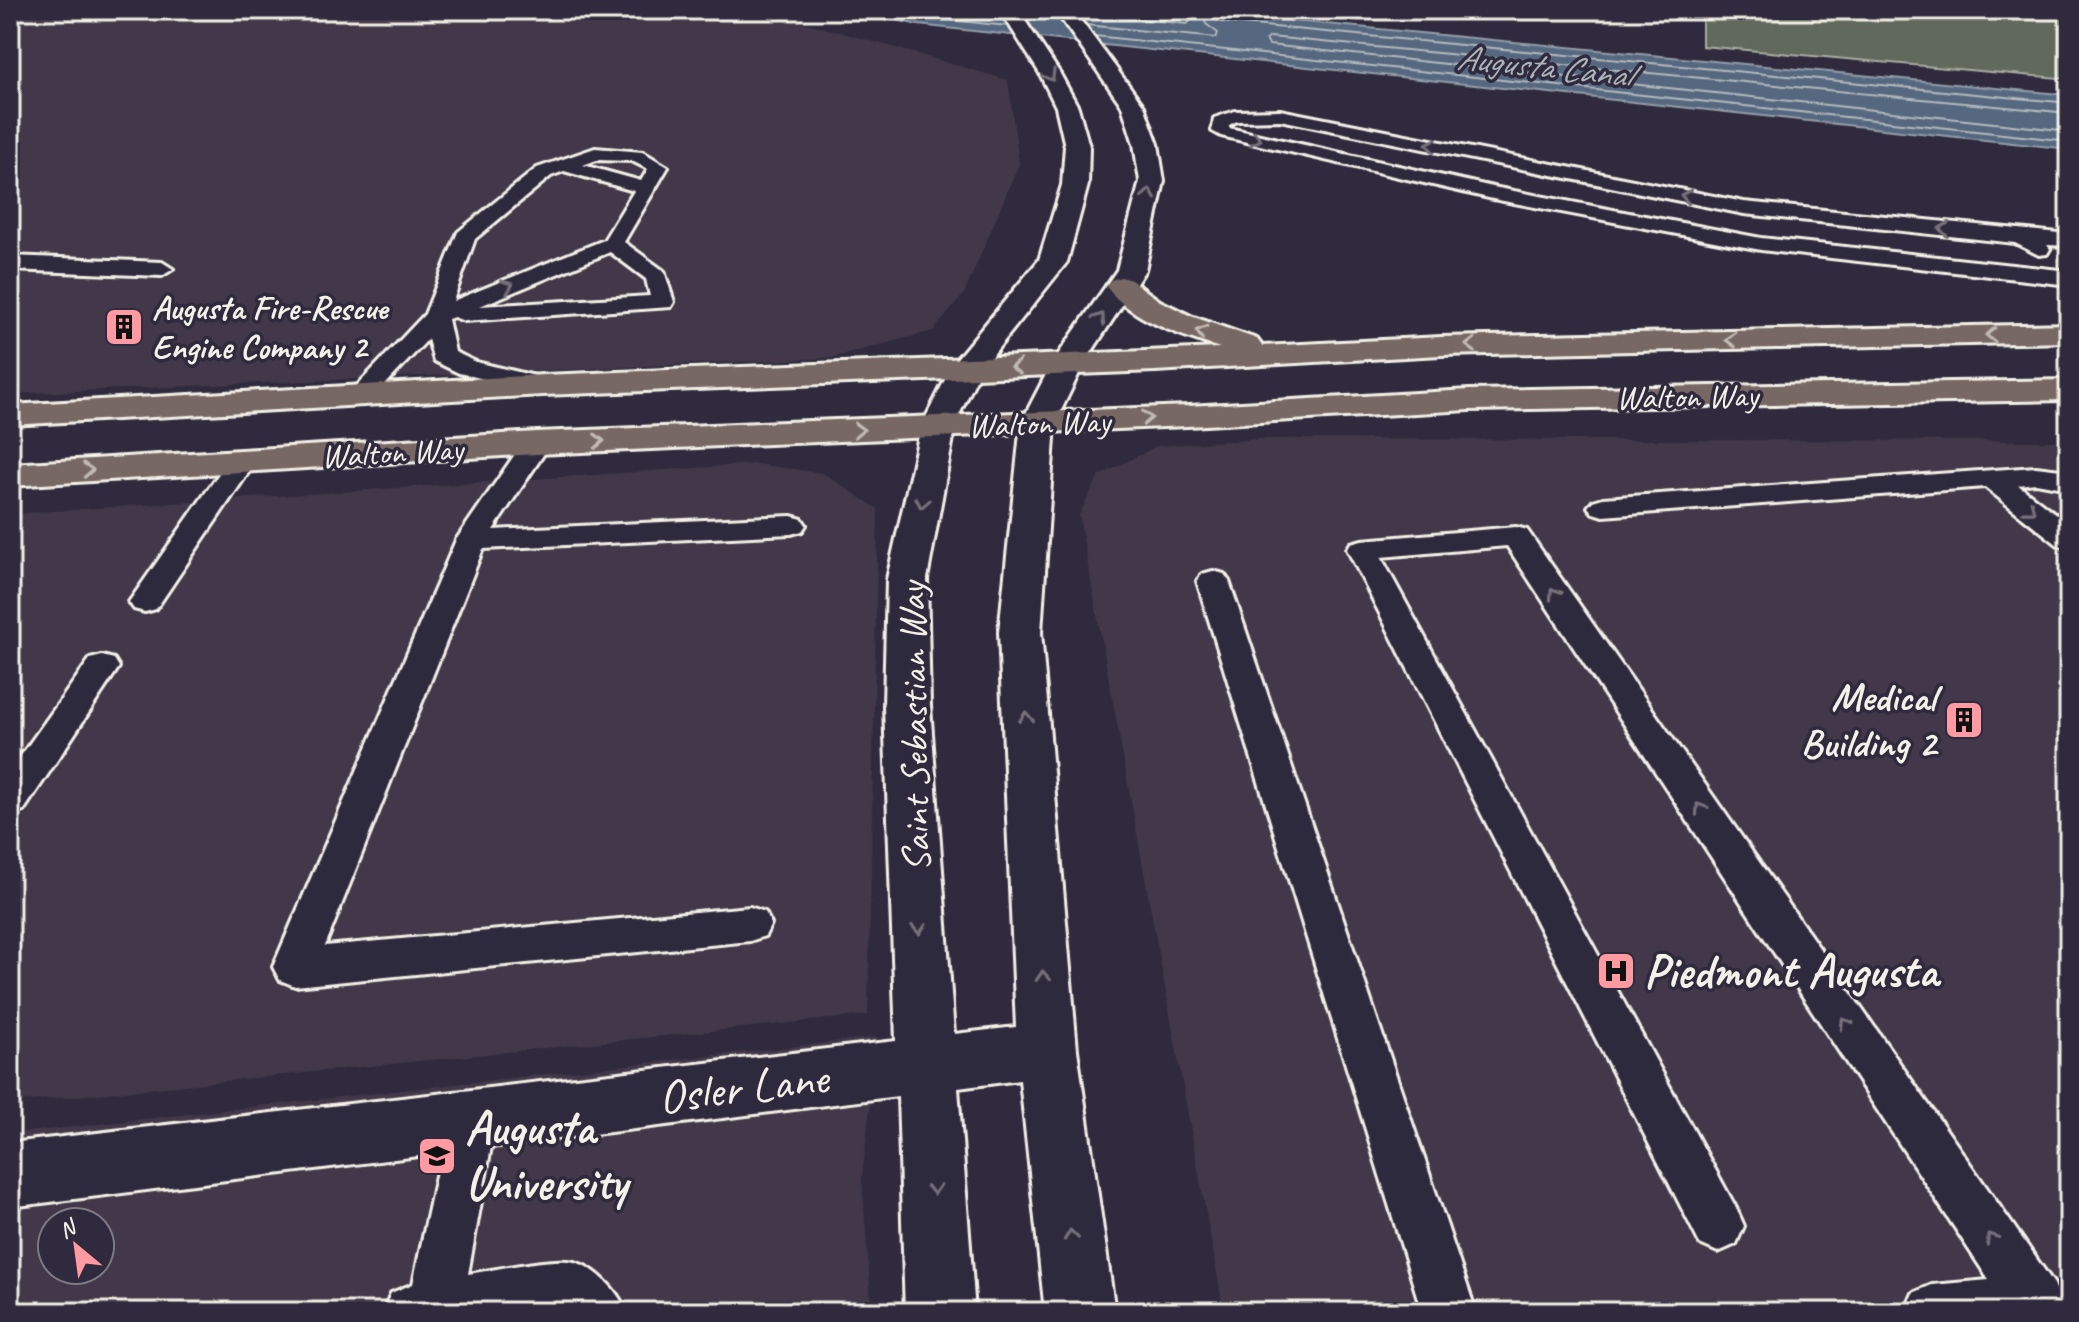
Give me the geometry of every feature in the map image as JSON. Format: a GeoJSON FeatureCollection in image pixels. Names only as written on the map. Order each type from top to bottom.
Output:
{"type":"FeatureCollection","features":[{"type":"Feature","properties":{"kind":"main road","name":"Saint Sebastian Way"},"geometry":{"type":"LineString","coordinates":[[940,1312],[907,706],[907,579],[938,427],[965,369],[1053,262],[1075,185],[1077,146],[1067,107],[1049,72],[1009,10]]}},
{"type":"Feature","properties":{"kind":"main road"},"geometry":{"type":"LineString","coordinates":[[1064,10],[1133,106],[1146,144],[1152,181],[1126,278],[1067,365],[1038,423],[1020,632],[1047,1050],[1080,1312]]}},
{"type":"Feature","properties":{"kind":"main road"},"geometry":{"type":"LineString","coordinates":[[1126,278],[1135,299],[1185,328],[1276,355]]}},
{"type":"Feature","properties":{"kind":"main road","name":"Walton Way"},"geometry":{"type":"LineString","coordinates":[[27,414],[543,385],[1067,365],[1441,346],[2069,333]]}},
{"type":"Feature","properties":{"kind":"main road","name":"Walton Way"},"geometry":{"type":"LineString","coordinates":[[10,475],[537,443],[1038,423],[1469,400],[2069,390]]}},
{"type":"Feature","properties":{"kind":"main road"},"geometry":{"type":"LineString","coordinates":[[10,449],[27,414]]}},
{"type":"Feature","properties":{"kind":"main road","name":"Osler Lane"},"geometry":{"type":"LineString","coordinates":[[10,1175],[1047,1050]]}},
{"type":"Feature","properties":{"kind":"lane"},"geometry":{"type":"LineString","coordinates":[[2069,240],[1744,208],[1280,115],[1235,116],[1220,122],[1221,131],[1493,193],[1685,231],[1761,244],[2069,278]]}},
{"type":"Feature","properties":{"kind":"lane"},"geometry":{"type":"LineString","coordinates":[[362,395],[436,316],[465,236],[544,172],[595,154],[636,156],[659,167],[612,244],[436,316]]}},
{"type":"Feature","properties":{"kind":"lane"},"geometry":{"type":"LineString","coordinates":[[564,165],[648,189]]}},
{"type":"Feature","properties":{"kind":"lane"},"geometry":{"type":"LineString","coordinates":[[2021,237],[2069,270]]}},
{"type":"Feature","properties":{"kind":"lane"},"geometry":{"type":"LineString","coordinates":[[436,316],[663,302],[656,276],[612,244]]}},
{"type":"Feature","properties":{"kind":"lane"},"geometry":{"type":"LineString","coordinates":[[10,263],[162,269]]}},
{"type":"Feature","properties":{"kind":"lane"},"geometry":{"type":"LineString","coordinates":[[436,316],[443,356],[468,368],[543,385]]}},
{"type":"Feature","properties":{"kind":"lane"},"geometry":{"type":"LineString","coordinates":[[537,443],[471,540],[295,967],[750,924]]}},
{"type":"Feature","properties":{"kind":"lane"},"geometry":{"type":"LineString","coordinates":[[145,602],[242,461]]}},
{"type":"Feature","properties":{"kind":"lane"},"geometry":{"type":"LineString","coordinates":[[1603,507],[2036,475],[2069,480]]}},
{"type":"Feature","properties":{"kind":"lane"},"geometry":{"type":"LineString","coordinates":[[1991,478],[2069,539]]}},
{"type":"Feature","properties":{"kind":"lane"},"geometry":{"type":"LineString","coordinates":[[471,540],[791,525]]}},
{"type":"Feature","properties":{"kind":"lane"},"geometry":{"type":"LineString","coordinates":[[1718,1226],[1362,549],[1516,536],[2035,1303],[1932,1312]]}},
{"type":"Feature","properties":{"kind":"lane"},"geometry":{"type":"LineString","coordinates":[[1213,581],[1449,1312]]}},
{"type":"Feature","properties":{"kind":"lane"},"geometry":{"type":"LineString","coordinates":[[10,800],[102,667]]}},
{"type":"Feature","properties":{"kind":"lane"},"geometry":{"type":"LineString","coordinates":[[472,1119],[422,1309],[569,1287],[600,1312]]}},
{"type":"Feature","properties":{"kind":"shaded area"},"geometry":{"type":"Polygon","coordinates":[[[10,10],[741,10],[815,25],[1008,80],[1019,164],[964,294],[933,331],[831,358],[10,394],[10,10]]]}},
{"type":"Feature","properties":{"kind":"shaded area","name":"Piedmont Augusta"},"geometry":{"type":"Polygon","coordinates":[[[1260,439],[2069,441],[2069,1312],[1224,1312],[1079,515],[1099,476],[1157,446],[1260,439]]]}},
{"type":"Feature","properties":{"kind":"shaded area"},"geometry":{"type":"Polygon","coordinates":[[[755,464],[823,473],[878,509],[868,1015],[10,1103],[10,514],[755,464]]]}},
{"type":"Feature","properties":{"kind":"shaded area","name":"Augusta University"},"geometry":{"type":"Polygon","coordinates":[[[878,1037],[862,1178],[872,1312],[10,1312],[10,1134],[878,1037]]]}},
{"type":"Feature","properties":{"kind":"green space"},"geometry":{"type":"Polygon","coordinates":[[[1702,10],[2038,10],[2069,13],[2069,79],[1702,46],[1702,10]]]}},
{"type":"Feature","properties":{"kind":"water","name":"Augusta Canal"},"geometry":{"type":"Polygon","coordinates":[[[853,10],[1180,10],[2069,95],[2069,149],[918,25],[853,10]]]}},
{"type":"Feature","properties":{"kind":"place","name":"Augusta Fire-Rescue Engine Company 2"},"geometry":{"type":"Point","coordinates":[124,327]}},
{"type":"Feature","properties":{"kind":"place","name":"Medical Building 2"},"geometry":{"type":"Point","coordinates":[1964,720]}},
{"type":"Feature","properties":{"kind":"place","name":"Piedmont Augusta"},"geometry":{"type":"Point","coordinates":[1616,971]}},
{"type":"Feature","properties":{"kind":"place","name":"Augusta University"},"geometry":{"type":"Point","coordinates":[437,1156]}}]}
